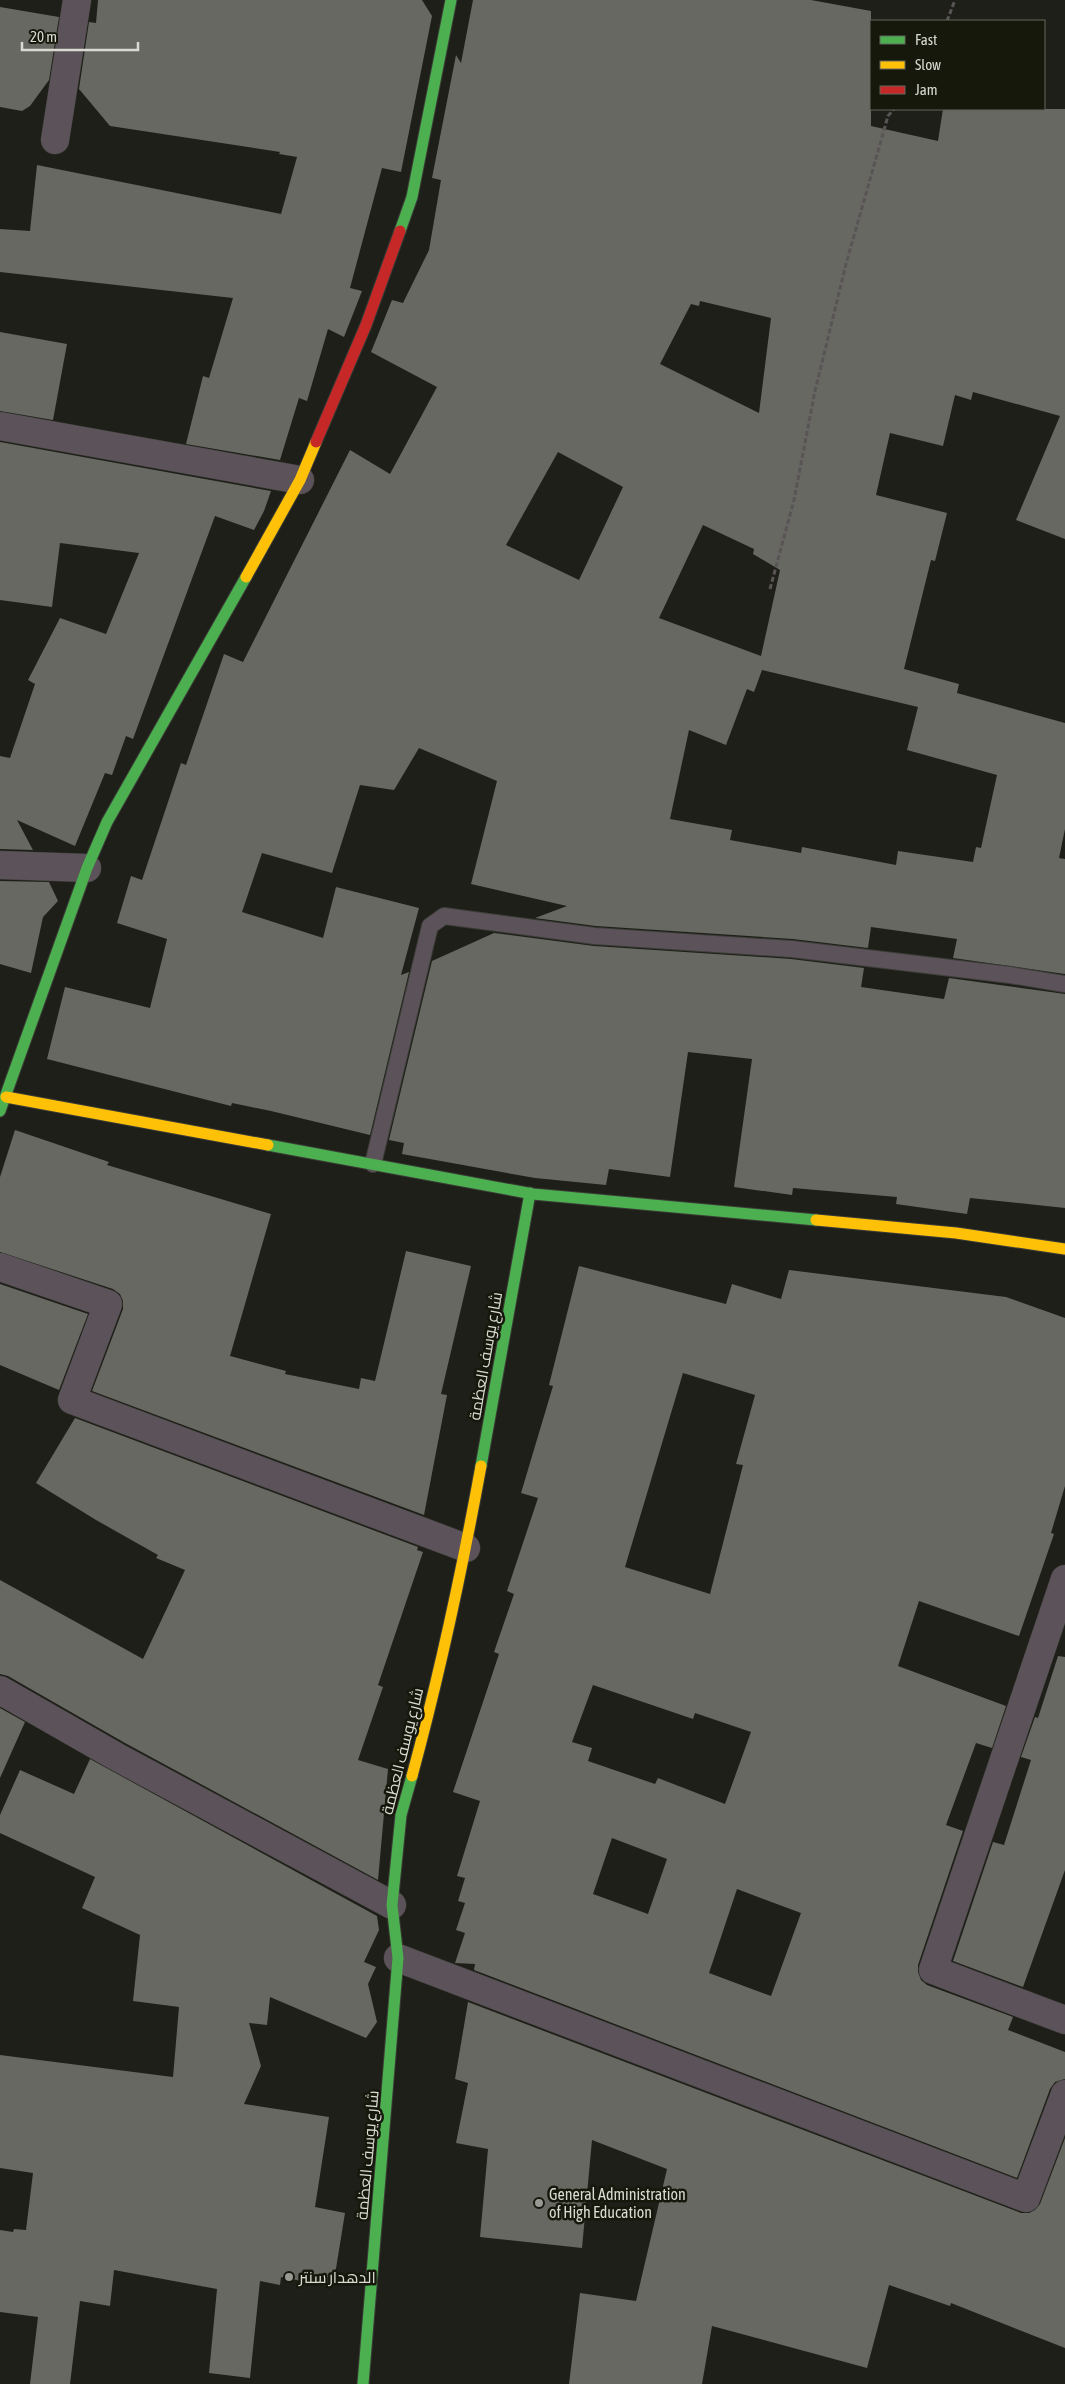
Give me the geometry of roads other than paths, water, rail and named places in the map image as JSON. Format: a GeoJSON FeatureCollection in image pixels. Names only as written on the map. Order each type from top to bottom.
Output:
{"type":"FeatureCollection","features":[{"type":"Feature","properties":{"kind":"street"},"geometry":{"type":"LineString","coordinates":[[55,140],[77,0]]}},
{"type":"Feature","properties":{"kind":"street"},"geometry":{"type":"LineString","coordinates":[[0,1111],[87,868],[107,822],[300,480],[366,325],[412,197],[451,0]]}},
{"type":"Feature","properties":{"kind":"street"},"geometry":{"type":"LineString","coordinates":[[0,426],[300,480]]}},
{"type":"Feature","properties":{"kind":"street"},"geometry":{"type":"LineString","coordinates":[[0,865],[87,868]]}},
{"type":"Feature","properties":{"kind":"street"},"geometry":{"type":"LineString","coordinates":[[6,1097],[530,1193],[956,1233],[1065,1249]]}},
{"type":"Feature","properties":{"kind":"street","name":"شارع يوسف العظمة"},"geometry":{"type":"LineString","coordinates":[[363,2384],[398,1958],[392,1905],[401,1815],[436,1682],[466,1548],[530,1193]]}},
{"type":"Feature","properties":{"kind":"street"},"geometry":{"type":"LineString","coordinates":[[0,1267],[108,1304],[72,1400],[466,1548]]}},
{"type":"Feature","properties":{"kind":"street"},"geometry":{"type":"LineString","coordinates":[[1065,1579],[933,1970],[1065,2020]]}},
{"type":"Feature","properties":{"kind":"street"},"geometry":{"type":"LineString","coordinates":[[0,1690],[117,1757],[392,1905]]}},
{"type":"Feature","properties":{"kind":"street"},"geometry":{"type":"LineString","coordinates":[[398,1958],[1026,2198],[1065,2094]]}},
{"type":"Feature","properties":{"kind":"lane"},"geometry":{"type":"LineString","coordinates":[[373,1164],[430,926],[444,916],[595,936],[792,949],[1010,975],[1065,984]]}},
{"type":"Feature","properties":{"kind":"place","name":"General Administration of High Education"},"geometry":{"type":"Point","coordinates":[539,2203]}},
{"type":"Feature","properties":{"kind":"place","name":"الدهدار سنتر"},"geometry":{"type":"Point","coordinates":[289,2277]}}]}
